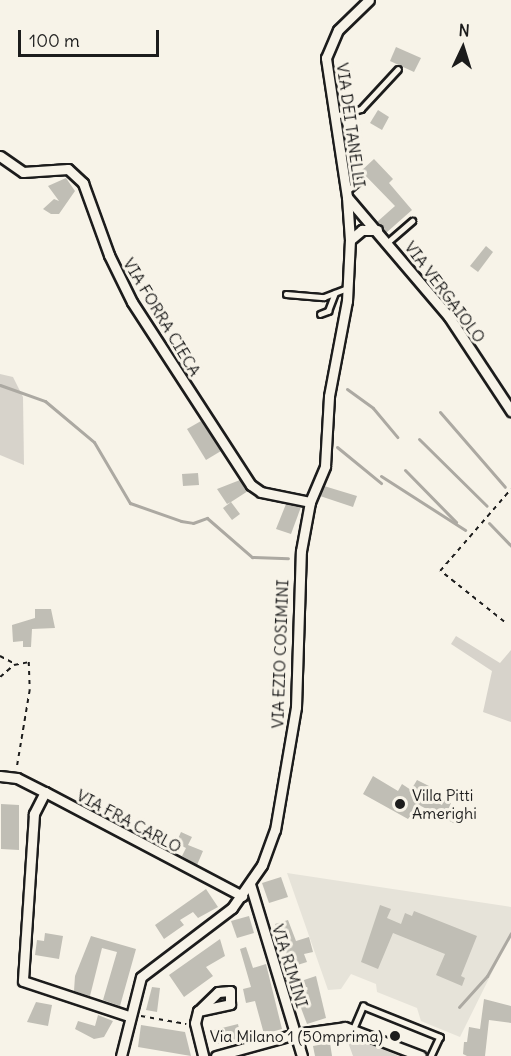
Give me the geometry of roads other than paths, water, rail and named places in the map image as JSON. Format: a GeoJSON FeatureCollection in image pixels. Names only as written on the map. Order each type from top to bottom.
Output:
{"type":"FeatureCollection","features":[{"type":"Feature","properties":{"kind":"street","name":"VIA DEI TANELLI"},"geometry":{"type":"LineString","coordinates":[[346,194],[332,116],[328,46],[338,30],[369,0]]}},
{"type":"Feature","properties":{"kind":"street","name":"VIA FORRA CIECA"},"geometry":{"type":"LineString","coordinates":[[0,156],[23,172],[68,169],[83,183],[108,255],[132,302],[251,485],[261,492],[310,502]]}},
{"type":"Feature","properties":{"kind":"street","name":"VIA VERGAIOLO"},"geometry":{"type":"LineString","coordinates":[[346,194],[449,317],[511,411]]}},
{"type":"Feature","properties":{"kind":"street","name":"VIA EZIO COSIMINI"},"geometry":{"type":"LineString","coordinates":[[121,1056],[136,988],[149,969],[221,920],[242,896],[262,865],[275,830],[293,732],[299,654],[298,576],[310,502],[325,466],[330,396],[348,288],[350,240],[346,194]]}},
{"type":"Feature","properties":{"kind":"street"},"geometry":{"type":"LineString","coordinates":[[350,240],[362,230],[377,230]]}},
{"type":"Feature","properties":{"kind":"street","name":"VIA FRA CARLO"},"geometry":{"type":"LineString","coordinates":[[0,776],[17,778],[242,896]]}},
{"type":"Feature","properties":{"kind":"street"},"geometry":{"type":"LineString","coordinates":[[45,792],[34,814],[23,981],[129,1015]]}},
{"type":"Feature","properties":{"kind":"street","name":"VIA RIMINI"},"geometry":{"type":"LineString","coordinates":[[250,884],[302,1056]]}},
{"type":"Feature","properties":{"kind":"street"},"geometry":{"type":"LineString","coordinates":[[198,1011],[196,1026],[203,1056]]}},
{"type":"Feature","properties":{"kind":"street"},"geometry":{"type":"LineString","coordinates":[[216,1056],[296,1034],[354,1027],[421,1056]]}},
{"type":"Feature","properties":{"kind":"lane"},"geometry":{"type":"LineString","coordinates":[[332,116],[361,109],[398,69]]}},
{"type":"Feature","properties":{"kind":"lane"},"geometry":{"type":"LineString","coordinates":[[346,194],[360,180]]}},
{"type":"Feature","properties":{"kind":"lane"},"geometry":{"type":"LineString","coordinates":[[388,242],[411,221]]}},
{"type":"Feature","properties":{"kind":"lane"},"geometry":{"type":"LineString","coordinates":[[286,294],[324,297],[348,288]]}},
{"type":"Feature","properties":{"kind":"lane"},"geometry":{"type":"LineString","coordinates":[[320,314],[328,311],[335,293]]}},
{"type":"Feature","properties":{"kind":"lane"},"geometry":{"type":"LineString","coordinates":[[354,1027],[363,1006],[440,1037],[431,1056]]}},
{"type":"Feature","properties":{"kind":"waterway"},"geometry":{"type":"LineString","coordinates":[[0,385],[45,401],[94,442],[130,503],[181,521],[193,523],[207,518],[252,557],[288,558]]}},
{"type":"Feature","properties":{"kind":"waterway"},"geometry":{"type":"LineString","coordinates":[[347,389],[373,408],[397,437]]}},
{"type":"Feature","properties":{"kind":"waterway"},"geometry":{"type":"LineString","coordinates":[[440,412],[505,487]]}},
{"type":"Feature","properties":{"kind":"waterway"},"geometry":{"type":"LineString","coordinates":[[419,439],[487,506]]}},
{"type":"Feature","properties":{"kind":"waterway"},"geometry":{"type":"LineString","coordinates":[[337,447],[381,483]]}},
{"type":"Feature","properties":{"kind":"waterway"},"geometry":{"type":"LineString","coordinates":[[405,470],[456,522]]}},
{"type":"Feature","properties":{"kind":"waterway"},"geometry":{"type":"LineString","coordinates":[[381,476],[465,530]]}},
{"type":"Feature","properties":{"kind":"waterway"},"geometry":{"type":"LineString","coordinates":[[489,523],[511,546]]}},
{"type":"Feature","properties":{"kind":"waterway"},"geometry":{"type":"LineString","coordinates":[[459,1007],[487,976],[511,933]]}},
{"type":"Feature","properties":{"kind":"place","name":"Villa Pitti Amerighi"},"geometry":{"type":"Point","coordinates":[400,804]}},
{"type":"Feature","properties":{"kind":"place","name":"Via Milano 1 (50mprima)"},"geometry":{"type":"Point","coordinates":[395,1036]}}]}
